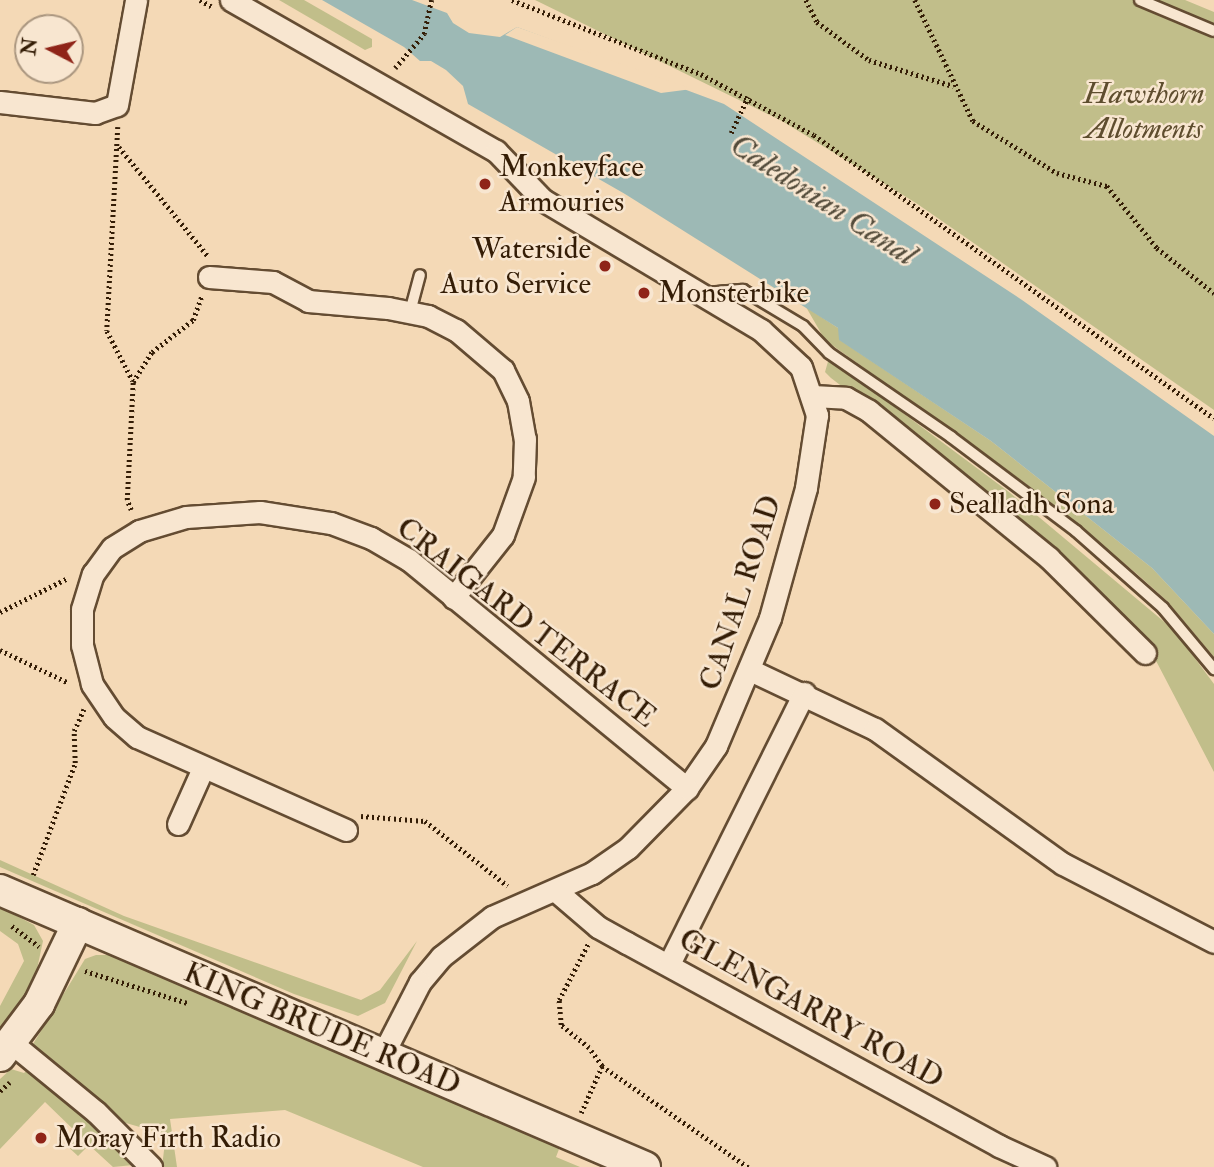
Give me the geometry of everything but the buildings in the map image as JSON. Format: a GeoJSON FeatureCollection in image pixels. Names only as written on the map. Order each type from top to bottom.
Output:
{"type":"FeatureCollection","features":[{"type":"Feature","properties":{"kind":"street"},"geometry":{"type":"LineString","coordinates":[[0,102],[95,113],[117,105],[136,0]]}},
{"type":"Feature","properties":{"kind":"street","name":"CANAL ROAD"},"geometry":{"type":"LineString","coordinates":[[232,0],[496,151],[544,200],[702,293],[781,347],[801,367],[817,415],[806,488],[770,618],[716,746],[687,788],[628,848],[556,891],[492,917],[441,957],[420,982],[383,1054]]}},
{"type":"Feature","properties":{"kind":"street"},"geometry":{"type":"LineString","coordinates":[[209,277],[273,282],[309,301],[410,312],[456,330],[503,370],[518,401],[525,439],[524,477],[516,509],[485,562],[453,598]]}},
{"type":"Feature","properties":{"kind":"street"},"geometry":{"type":"LineString","coordinates":[[812,396],[846,398],[878,418],[1049,558],[1145,653]]}},
{"type":"Feature","properties":{"kind":"street","name":"CRAIGARD TERRACE"},"geometry":{"type":"LineString","coordinates":[[346,830],[137,737],[114,717],[92,684],[82,645],[82,609],[93,574],[112,548],[139,531],[186,517],[294,514],[372,538],[409,560],[687,788]]}},
{"type":"Feature","properties":{"kind":"street"},"geometry":{"type":"LineString","coordinates":[[750,670],[804,693],[875,729],[1063,864],[1214,942]]}},
{"type":"Feature","properties":{"kind":"street"},"geometry":{"type":"LineString","coordinates":[[668,964],[804,693]]}},
{"type":"Feature","properties":{"kind":"street"},"geometry":{"type":"LineString","coordinates":[[178,824],[204,768]]}},
{"type":"Feature","properties":{"kind":"street","name":"KING BRUDE ROAD"},"geometry":{"type":"LineString","coordinates":[[0,890],[645,1167]]}},
{"type":"Feature","properties":{"kind":"street","name":"GLENGARRY ROAD"},"geometry":{"type":"LineString","coordinates":[[556,891],[598,927],[999,1146],[1045,1167]]}},
{"type":"Feature","properties":{"kind":"street"},"geometry":{"type":"LineString","coordinates":[[78,923],[63,958],[7,1050],[96,1112],[149,1166]]}},
{"type":"Feature","properties":{"kind":"lane"},"geometry":{"type":"LineString","coordinates":[[1140,0],[1214,31]]}},
{"type":"Feature","properties":{"kind":"lane"},"geometry":{"type":"LineString","coordinates":[[410,312],[420,275]]}},
{"type":"Feature","properties":{"kind":"lane"},"geometry":{"type":"LineString","coordinates":[[702,293],[743,290],[803,326],[829,353],[1076,531],[1163,608],[1214,669]]}},
{"type":"Feature","properties":{"kind":"path"},"geometry":{"type":"LineString","coordinates":[[391,73],[424,34],[431,0]]}},
{"type":"Feature","properties":{"kind":"path"},"geometry":{"type":"LineString","coordinates":[[512,0],[701,74],[814,135],[1214,418]]}},
{"type":"Feature","properties":{"kind":"path"},"geometry":{"type":"LineString","coordinates":[[806,0],[817,22],[869,60],[954,86]]}},
{"type":"Feature","properties":{"kind":"path"},"geometry":{"type":"LineString","coordinates":[[915,0],[973,121],[1057,173],[1093,180],[1118,194],[1144,234],[1214,293]]}},
{"type":"Feature","properties":{"kind":"path"},"geometry":{"type":"LineString","coordinates":[[731,133],[748,97]]}},
{"type":"Feature","properties":{"kind":"path"},"geometry":{"type":"LineString","coordinates":[[117,105],[119,147],[107,331],[133,382]]}},
{"type":"Feature","properties":{"kind":"path"},"geometry":{"type":"LineString","coordinates":[[119,147],[208,255],[209,277],[193,320],[152,352],[133,382],[127,500],[139,531]]}},
{"type":"Feature","properties":{"kind":"path"},"geometry":{"type":"LineString","coordinates":[[0,612],[71,576],[93,574]]}},
{"type":"Feature","properties":{"kind":"path"},"geometry":{"type":"LineString","coordinates":[[0,650],[72,686]]}},
{"type":"Feature","properties":{"kind":"path"},"geometry":{"type":"LineString","coordinates":[[29,885],[75,764],[76,718],[90,700],[114,717]]}},
{"type":"Feature","properties":{"kind":"path"},"geometry":{"type":"LineString","coordinates":[[346,830],[355,816],[425,821],[498,875]]}},
{"type":"Feature","properties":{"kind":"path"},"geometry":{"type":"LineString","coordinates":[[0,920],[63,958]]}},
{"type":"Feature","properties":{"kind":"path"},"geometry":{"type":"LineString","coordinates":[[598,927],[559,1000],[561,1025],[589,1048],[602,1066],[748,1167]]}},
{"type":"Feature","properties":{"kind":"path"},"geometry":{"type":"LineString","coordinates":[[571,1136],[602,1066]]}},
{"type":"Feature","properties":{"kind":"green space"},"geometry":{"type":"Polygon","coordinates":[[[279,0],[304,0],[372,39],[372,47],[365,50],[279,0]]]}},
{"type":"Feature","properties":{"kind":"green space","name":"Hawthorn Allotments"},"geometry":{"type":"Polygon","coordinates":[[[535,0],[1185,0],[1214,12],[1214,410],[916,203],[782,121],[535,0]]]}},
{"type":"Feature","properties":{"kind":"green space"},"geometry":{"type":"Polygon","coordinates":[[[806,307],[841,330],[840,340],[991,441],[1152,568],[1214,634],[1214,657],[1167,601],[1137,574],[1025,483],[825,340],[806,307]]]}},
{"type":"Feature","properties":{"kind":"green space"},"geometry":{"type":"Polygon","coordinates":[[[829,358],[1009,492],[1174,630],[1214,684],[1214,772],[1153,655],[896,428],[831,378],[825,372],[829,358]]]}},
{"type":"Feature","properties":{"kind":"green space"},"geometry":{"type":"Polygon","coordinates":[[[0,860],[124,916],[361,1000],[380,990],[417,941],[385,1003],[358,1016],[294,994],[0,867],[0,860]]]}},
{"type":"Feature","properties":{"kind":"green space"},"geometry":{"type":"Polygon","coordinates":[[[0,907],[34,925],[43,941],[33,988],[0,1036],[0,1006],[24,961],[18,944],[0,931],[0,907]]]}},
{"type":"Feature","properties":{"kind":"green space"},"geometry":{"type":"Polygon","coordinates":[[[96,955],[111,955],[561,1144],[556,1157],[580,1167],[423,1167],[285,1110],[170,1119],[177,1167],[162,1167],[165,1142],[157,1132],[119,1121],[41,1057],[33,1044],[85,959],[96,955]]]}},
{"type":"Feature","properties":{"kind":"green space"},"geometry":{"type":"Polygon","coordinates":[[[30,1067],[137,1160],[133,1165],[113,1167],[89,1145],[78,1156],[65,1144],[76,1132],[45,1102],[0,1149],[0,1079],[11,1069],[24,1073],[30,1067]]]}},
{"type":"Feature","properties":{"kind":"water","name":"Caledonian Canal"},"geometry":{"type":"Polygon","coordinates":[[[322,0],[412,0],[447,13],[453,23],[469,33],[500,37],[517,27],[724,104],[1022,300],[1214,436],[1214,634],[1152,568],[991,441],[839,340],[838,328],[625,194],[468,104],[463,86],[446,70],[431,61],[420,61],[404,47],[322,0]]]}},
{"type":"Feature","properties":{"kind":"pier"},"geometry":{"type":"Polygon","coordinates":[[[517,27],[692,89],[661,93],[505,35],[517,27]]]}},
{"type":"Feature","properties":{"kind":"place","name":"Monkeyface Armouries"},"geometry":{"type":"Point","coordinates":[485,184]}},
{"type":"Feature","properties":{"kind":"place","name":"Waterside Auto Service"},"geometry":{"type":"Point","coordinates":[605,266]}},
{"type":"Feature","properties":{"kind":"place","name":"Monsterbike"},"geometry":{"type":"Point","coordinates":[644,293]}},
{"type":"Feature","properties":{"kind":"place","name":"Sealladh Sona"},"geometry":{"type":"Point","coordinates":[935,504]}},
{"type":"Feature","properties":{"kind":"place","name":"Moray Firth Radio"},"geometry":{"type":"Point","coordinates":[41,1138]}}]}
